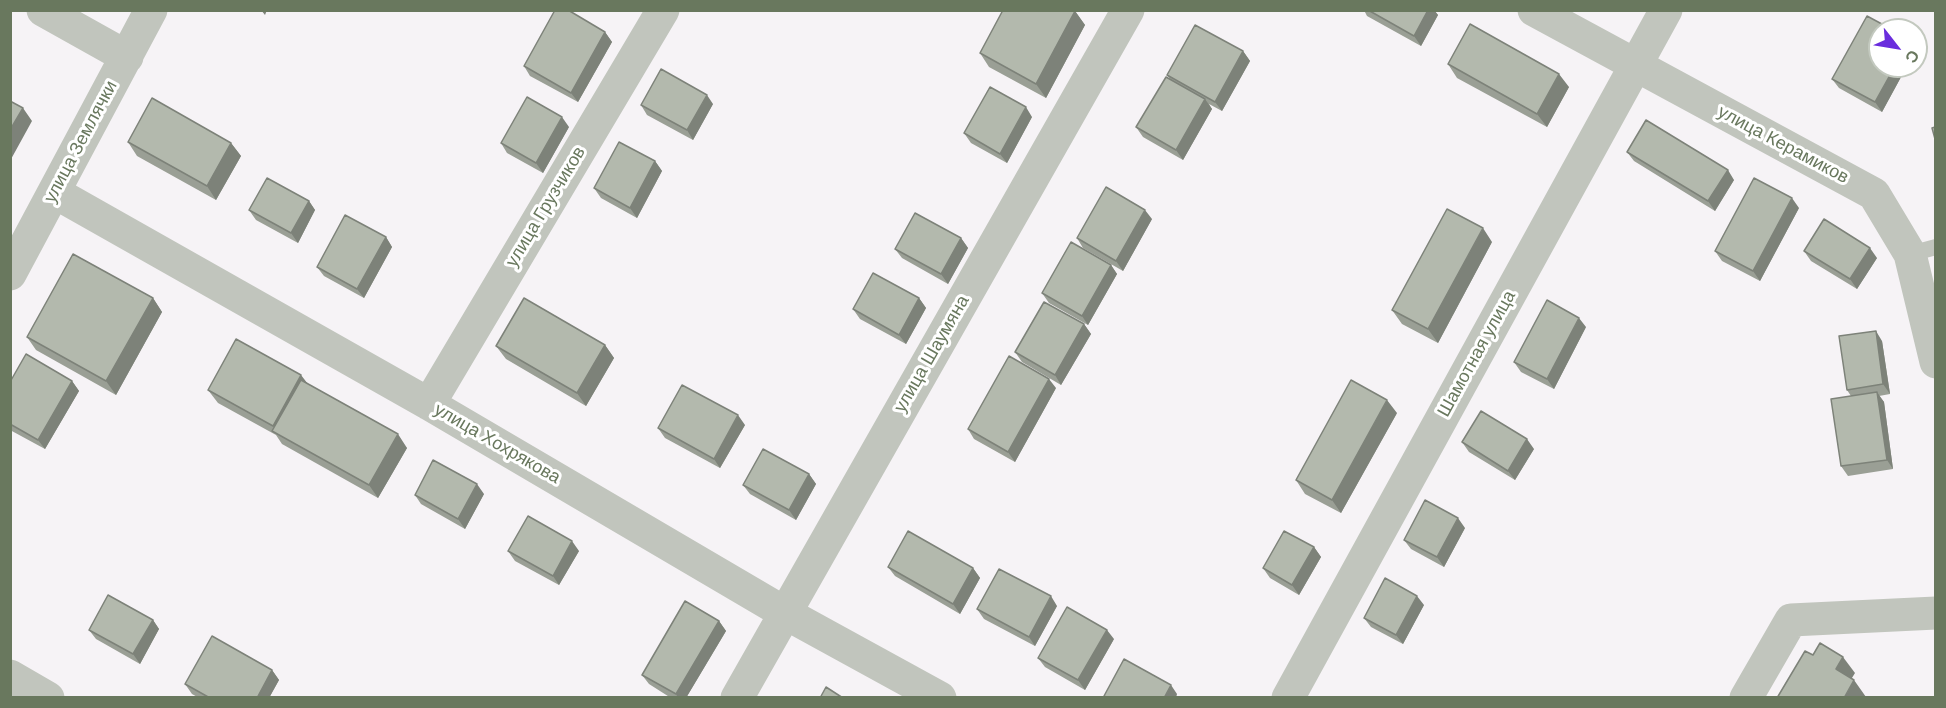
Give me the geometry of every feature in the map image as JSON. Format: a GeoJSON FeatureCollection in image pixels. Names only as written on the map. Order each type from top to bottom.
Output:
{"type":"FeatureCollection","features":[{"type":"Feature","properties":{"kind":"street"},"geometry":{"type":"LineString","coordinates":[[44,10],[127,57]]}},
{"type":"Feature","properties":{"kind":"street","name":"улица Землячки"},"geometry":{"type":"LineString","coordinates":[[10,274],[151,10]]}},
{"type":"Feature","properties":{"kind":"street","name":"улица Грузчиков"},"geometry":{"type":"LineString","coordinates":[[429,404],[663,10]]}},
{"type":"Feature","properties":{"kind":"street","name":"улица Шаумяна"},"geometry":{"type":"LineString","coordinates":[[737,698],[1128,10]]}},
{"type":"Feature","properties":{"kind":"street","name":"улица Керамиков"},"geometry":{"type":"LineString","coordinates":[[1533,10],[1874,194],[1923,250],[1935,362]]}},
{"type":"Feature","properties":{"kind":"street","name":"Шамотная улица"},"geometry":{"type":"LineString","coordinates":[[1288,698],[1666,10]]}},
{"type":"Feature","properties":{"kind":"street","name":"улица Хохрякова"},"geometry":{"type":"LineString","coordinates":[[54,192],[429,404],[785,612],[940,698]]}},
{"type":"Feature","properties":{"kind":"street"},"geometry":{"type":"LineString","coordinates":[[1746,698],[1791,620],[1935,614]]}},
{"type":"Feature","properties":{"kind":"street"},"geometry":{"type":"LineString","coordinates":[[10,676],[48,698]]}},
{"type":"Feature","properties":{"kind":"building"},"geometry":{"type":"Polygon","coordinates":[[[555,10],[568,10],[605,32],[571,93],[524,66],[555,10]]]}},
{"type":"Feature","properties":{"kind":"building"},"geometry":{"type":"Polygon","coordinates":[[[1003,10],[1075,11],[1036,84],[980,53],[1003,10]]]}},
{"type":"Feature","properties":{"kind":"building"},"geometry":{"type":"Polygon","coordinates":[[[1368,10],[1428,10],[1414,36],[1368,10]]]}},
{"type":"Feature","properties":{"kind":"building"},"geometry":{"type":"Polygon","coordinates":[[[1867,16],[1871,18],[1868,18],[1868,78],[1888,78],[1875,102],[1832,79],[1867,16]]]}},
{"type":"Feature","properties":{"kind":"building"},"geometry":{"type":"Polygon","coordinates":[[[1470,24],[1559,74],[1537,114],[1448,64],[1470,24]]]}},
{"type":"Feature","properties":{"kind":"building"},"geometry":{"type":"Polygon","coordinates":[[[1195,25],[1243,51],[1215,102],[1167,75],[1195,25]]]}},
{"type":"Feature","properties":{"kind":"building"},"geometry":{"type":"Polygon","coordinates":[[[661,69],[707,95],[687,130],[641,105],[661,69]]]}},
{"type":"Feature","properties":{"kind":"building"},"geometry":{"type":"Polygon","coordinates":[[[1166,77],[1205,99],[1176,150],[1136,127],[1166,77]]]}},
{"type":"Feature","properties":{"kind":"building"},"geometry":{"type":"Polygon","coordinates":[[[990,87],[1026,107],[1000,154],[964,133],[990,87]]]}},
{"type":"Feature","properties":{"kind":"building"},"geometry":{"type":"Polygon","coordinates":[[[527,97],[562,117],[536,163],[501,143],[527,97]]]}},
{"type":"Feature","properties":{"kind":"building"},"geometry":{"type":"Polygon","coordinates":[[[152,98],[231,143],[207,186],[128,142],[152,98]]]}},
{"type":"Feature","properties":{"kind":"building"},"geometry":{"type":"Polygon","coordinates":[[[10,101],[23,108],[10,130],[10,101]]]}},
{"type":"Feature","properties":{"kind":"building"},"geometry":{"type":"Polygon","coordinates":[[[1646,120],[1728,170],[1708,201],[1627,152],[1646,120]]]}},
{"type":"Feature","properties":{"kind":"building"},"geometry":{"type":"Polygon","coordinates":[[[619,142],[655,161],[630,208],[594,188],[619,142]]]}},
{"type":"Feature","properties":{"kind":"building"},"geometry":{"type":"Polygon","coordinates":[[[267,178],[309,201],[291,233],[249,210],[267,178]]]}},
{"type":"Feature","properties":{"kind":"building"},"geometry":{"type":"Polygon","coordinates":[[[1754,178],[1792,198],[1753,271],[1715,251],[1754,178]]]}},
{"type":"Feature","properties":{"kind":"building"},"geometry":{"type":"Polygon","coordinates":[[[1106,187],[1145,210],[1116,261],[1077,238],[1106,187]]]}},
{"type":"Feature","properties":{"kind":"building"},"geometry":{"type":"Polygon","coordinates":[[[1447,209],[1483,228],[1428,329],[1392,310],[1447,209]]]}},
{"type":"Feature","properties":{"kind":"building"},"geometry":{"type":"Polygon","coordinates":[[[915,213],[961,238],[941,274],[895,249],[915,213]]]}},
{"type":"Feature","properties":{"kind":"building"},"geometry":{"type":"Polygon","coordinates":[[[345,215],[386,237],[357,289],[317,267],[345,215]]]}},
{"type":"Feature","properties":{"kind":"building"},"geometry":{"type":"Polygon","coordinates":[[[1824,219],[1870,248],[1850,279],[1804,251],[1824,219]]]}},
{"type":"Feature","properties":{"kind":"building"},"geometry":{"type":"Polygon","coordinates":[[[1071,242],[1111,265],[1082,316],[1042,293],[1071,242]]]}},
{"type":"Feature","properties":{"kind":"building"},"geometry":{"type":"Polygon","coordinates":[[[73,254],[153,298],[106,381],[27,337],[73,254]]]}},
{"type":"Feature","properties":{"kind":"building"},"geometry":{"type":"Polygon","coordinates":[[[873,273],[919,298],[899,335],[853,309],[873,273]]]}},
{"type":"Feature","properties":{"kind":"building"},"geometry":{"type":"Polygon","coordinates":[[[524,298],[605,345],[577,393],[496,346],[524,298]]]}},
{"type":"Feature","properties":{"kind":"building"},"geometry":{"type":"Polygon","coordinates":[[[1547,300],[1579,318],[1547,379],[1514,362],[1547,300]]]}},
{"type":"Feature","properties":{"kind":"building"},"geometry":{"type":"Polygon","coordinates":[[[1044,302],[1084,324],[1055,375],[1015,352],[1044,302]]]}},
{"type":"Feature","properties":{"kind":"building"},"geometry":{"type":"Polygon","coordinates":[[[1876,331],[1883,384],[1847,390],[1839,336],[1876,331]]]}},
{"type":"Feature","properties":{"kind":"building"},"geometry":{"type":"Polygon","coordinates":[[[236,339],[301,375],[273,426],[208,390],[236,339]]]}},
{"type":"Feature","properties":{"kind":"building"},"geometry":{"type":"Polygon","coordinates":[[[26,354],[72,381],[38,440],[10,424],[10,382],[26,354]]]}},
{"type":"Feature","properties":{"kind":"building"},"geometry":{"type":"Polygon","coordinates":[[[1009,356],[1049,379],[1008,452],[968,429],[1009,356]]]}},
{"type":"Feature","properties":{"kind":"building"},"geometry":{"type":"Polygon","coordinates":[[[301,380],[398,434],[369,485],[272,431],[301,380]]]}},
{"type":"Feature","properties":{"kind":"building"},"geometry":{"type":"Polygon","coordinates":[[[1351,380],[1387,400],[1332,500],[1296,480],[1351,380]]]}},
{"type":"Feature","properties":{"kind":"building"},"geometry":{"type":"Polygon","coordinates":[[[682,385],[738,415],[714,459],[658,428],[682,385]]]}},
{"type":"Feature","properties":{"kind":"building"},"geometry":{"type":"Polygon","coordinates":[[[1877,392],[1887,460],[1841,466],[1831,399],[1877,392]]]}},
{"type":"Feature","properties":{"kind":"building"},"geometry":{"type":"Polygon","coordinates":[[[1481,411],[1527,439],[1508,471],[1462,442],[1481,411]]]}},
{"type":"Feature","properties":{"kind":"building"},"geometry":{"type":"Polygon","coordinates":[[[763,449],[809,474],[789,510],[743,485],[763,449]]]}},
{"type":"Feature","properties":{"kind":"building"},"geometry":{"type":"Polygon","coordinates":[[[433,460],[477,484],[458,519],[415,495],[433,460]]]}},
{"type":"Feature","properties":{"kind":"building"},"geometry":{"type":"Polygon","coordinates":[[[1425,500],[1458,518],[1437,557],[1404,540],[1425,500]]]}},
{"type":"Feature","properties":{"kind":"building"},"geometry":{"type":"Polygon","coordinates":[[[528,516],[572,541],[553,576],[508,551],[528,516]]]}},
{"type":"Feature","properties":{"kind":"building"},"geometry":{"type":"Polygon","coordinates":[[[908,531],[973,568],[953,604],[888,567],[908,531]]]}},
{"type":"Feature","properties":{"kind":"building"},"geometry":{"type":"Polygon","coordinates":[[[1284,531],[1314,547],[1292,585],[1263,568],[1284,531]]]}},
{"type":"Feature","properties":{"kind":"building"},"geometry":{"type":"Polygon","coordinates":[[[999,569],[1051,596],[1029,637],[977,609],[999,569]]]}},
{"type":"Feature","properties":{"kind":"building"},"geometry":{"type":"Polygon","coordinates":[[[1385,578],[1417,596],[1396,635],[1364,618],[1385,578]]]}},
{"type":"Feature","properties":{"kind":"building"},"geometry":{"type":"Polygon","coordinates":[[[108,595],[153,620],[133,654],[89,630],[108,595]]]}},
{"type":"Feature","properties":{"kind":"building"},"geometry":{"type":"Polygon","coordinates":[[[685,601],[719,621],[676,694],[642,675],[685,601]]]}},
{"type":"Feature","properties":{"kind":"building"},"geometry":{"type":"Polygon","coordinates":[[[1067,607],[1107,630],[1078,680],[1038,658],[1067,607]]]}},
{"type":"Feature","properties":{"kind":"building"},"geometry":{"type":"Polygon","coordinates":[[[212,636],[272,670],[257,698],[210,698],[185,684],[212,636]]]}},
{"type":"Feature","properties":{"kind":"building"},"geometry":{"type":"Polygon","coordinates":[[[1820,643],[1843,657],[1836,669],[1854,680],[1844,698],[1777,698],[1805,651],[1813,655],[1820,643]]]}},
{"type":"Feature","properties":{"kind":"building"},"geometry":{"type":"Polygon","coordinates":[[[1124,659],[1171,685],[1164,698],[1108,698],[1104,696],[1124,659]]]}},
{"type":"Feature","properties":{"kind":"building"},"geometry":{"type":"Polygon","coordinates":[[[826,687],[843,698],[820,698],[826,687]]]}}]}
